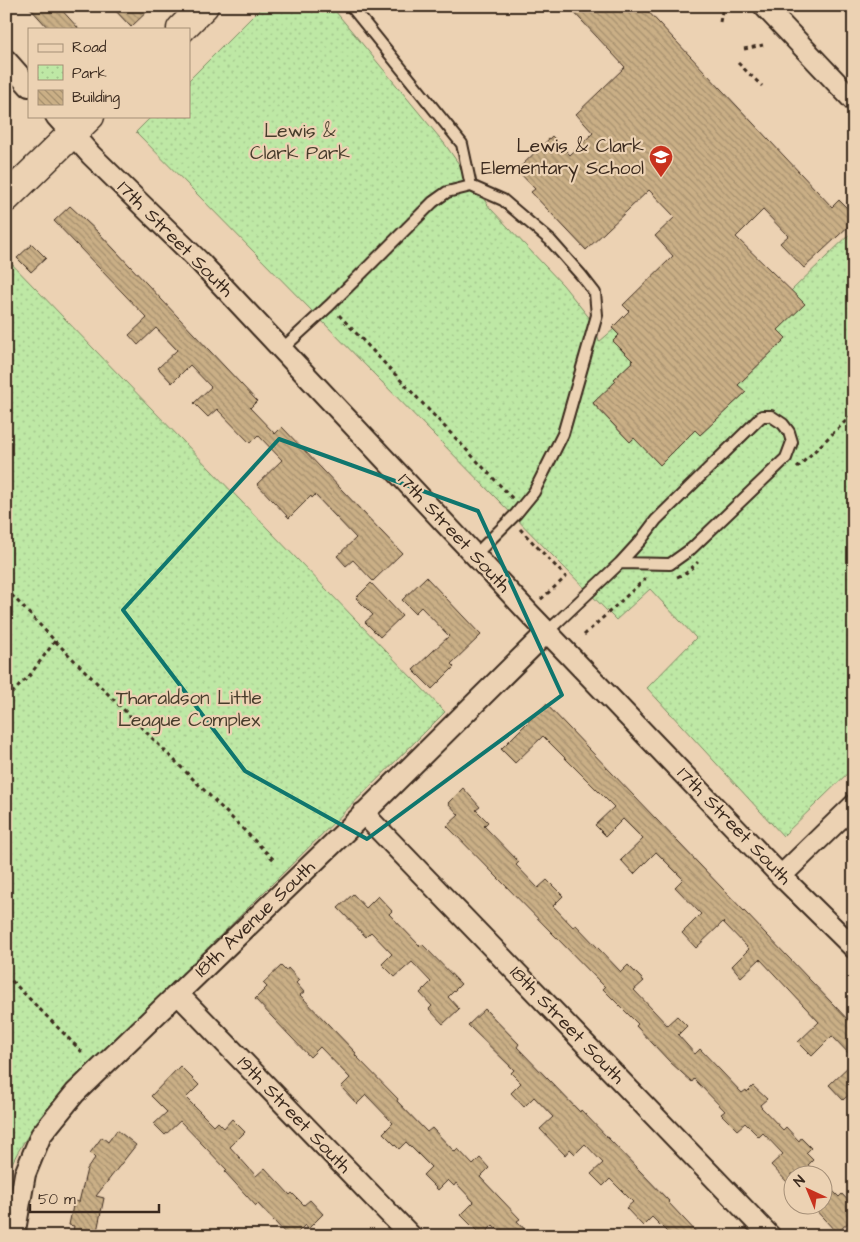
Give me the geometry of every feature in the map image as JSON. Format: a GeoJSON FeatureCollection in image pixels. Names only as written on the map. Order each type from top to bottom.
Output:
{"type":"FeatureCollection","features":[{"type":"Feature","properties":{"kind":"street"},"geometry":{"type":"LineString","coordinates":[[182,28],[204,6]]}},
{"type":"Feature","properties":{"kind":"street"},"geometry":{"type":"LineString","coordinates":[[764,6],[854,101]]}},
{"type":"Feature","properties":{"kind":"street"},"geometry":{"type":"LineString","coordinates":[[6,60],[28,85]]}},
{"type":"Feature","properties":{"kind":"street"},"geometry":{"type":"LineString","coordinates":[[6,198],[72,122]]}},
{"type":"Feature","properties":{"kind":"street","name":"17th Street South"},"geometry":{"type":"LineString","coordinates":[[72,122],[91,155],[202,263],[474,556],[782,876],[854,948]]}},
{"type":"Feature","properties":{"kind":"street","name":"18th Avenue South"},"geometry":{"type":"LineString","coordinates":[[14,1236],[25,1174],[41,1135],[75,1093],[547,632]]}},
{"type":"Feature","properties":{"kind":"street"},"geometry":{"type":"LineString","coordinates":[[782,876],[854,805]]}},
{"type":"Feature","properties":{"kind":"street","name":"18th Street South"},"geometry":{"type":"LineString","coordinates":[[363,813],[770,1236]]}},
{"type":"Feature","properties":{"kind":"street","name":"19th Street South"},"geometry":{"type":"LineString","coordinates":[[178,994],[411,1236]]}},
{"type":"Feature","properties":{"kind":"lane"},"geometry":{"type":"LineString","coordinates":[[351,6],[462,144],[471,186]]}},
{"type":"Feature","properties":{"kind":"lane"},"geometry":{"type":"LineString","coordinates":[[282,349],[330,305],[433,202],[448,192],[471,186],[502,200],[543,234],[595,293],[597,315],[563,434],[534,492],[516,514],[474,556]]}},
{"type":"Feature","properties":{"kind":"lane"},"geometry":{"type":"LineString","coordinates":[[547,632],[620,564],[656,520],[762,416],[771,416],[789,432],[792,442],[786,458],[691,550],[670,564],[620,564]]}},
{"type":"Feature","properties":{"kind":"path"},"geometry":{"type":"LineString","coordinates":[[720,22],[723,6]]}},
{"type":"Feature","properties":{"kind":"path"},"geometry":{"type":"LineString","coordinates":[[744,49],[763,45]]}},
{"type":"Feature","properties":{"kind":"path"},"geometry":{"type":"LineString","coordinates":[[738,63],[762,86]]}},
{"type":"Feature","properties":{"kind":"path"},"geometry":{"type":"LineString","coordinates":[[330,305],[513,498],[518,526],[566,577],[537,603]]}},
{"type":"Feature","properties":{"kind":"path"},"geometry":{"type":"LineString","coordinates":[[6,589],[275,861]]}},
{"type":"Feature","properties":{"kind":"path"},"geometry":{"type":"LineString","coordinates":[[6,699],[30,675],[56,641]]}},
{"type":"Feature","properties":{"kind":"path"},"geometry":{"type":"LineString","coordinates":[[6,975],[84,1054]]}},
{"type":"Feature","properties":{"kind":"highlighted area"},"geometry":{"type":"Polygon","coordinates":[[[279,439],[478,511],[562,695],[367,839],[245,771],[123,610],[279,439]]]}},
{"type":"Feature","properties":{"kind":"green space","name":"Lewis & Clark Park"},"geometry":{"type":"Polygon","coordinates":[[[263,6],[331,6],[444,143],[490,208],[563,285],[595,325],[599,342],[614,329],[619,335],[613,341],[625,354],[629,351],[636,358],[614,379],[616,381],[593,404],[630,442],[638,435],[660,465],[695,430],[701,434],[745,393],[738,385],[786,338],[776,328],[787,321],[804,304],[791,291],[854,230],[854,767],[783,836],[647,688],[696,638],[650,589],[616,620],[136,132],[150,118],[190,118],[190,79],[263,6]]]}},
{"type":"Feature","properties":{"kind":"green space","name":"Tharaldson Little League Complex"},"geometry":{"type":"Polygon","coordinates":[[[6,258],[445,712],[67,1088],[32,1129],[18,1151],[6,1176],[6,258]]]}},
{"type":"Feature","properties":{"kind":"building"},"geometry":{"type":"Polygon","coordinates":[[[28,6],[58,6],[78,28],[48,28],[28,6]]]}},
{"type":"Feature","properties":{"kind":"building"},"geometry":{"type":"Polygon","coordinates":[[[111,6],[153,6],[131,27],[111,6]]]}},
{"type":"Feature","properties":{"kind":"building"},"geometry":{"type":"Polygon","coordinates":[[[568,6],[643,6],[832,207],[839,200],[854,215],[854,221],[804,268],[780,243],[788,236],[763,210],[736,237],[805,304],[778,330],[786,338],[738,385],[746,392],[700,435],[695,430],[660,465],[634,438],[630,442],[593,403],[633,361],[613,341],[619,335],[612,328],[629,311],[623,305],[673,256],[655,236],[675,217],[649,190],[586,250],[531,192],[535,189],[517,170],[552,136],[570,155],[593,133],[576,114],[625,67],[568,6]]]}},
{"type":"Feature","properties":{"kind":"building"},"geometry":{"type":"Polygon","coordinates":[[[70,206],[99,233],[257,401],[250,408],[275,434],[282,427],[402,553],[373,581],[353,560],[346,566],[337,556],[356,538],[315,495],[312,498],[311,496],[289,518],[257,484],[282,460],[258,435],[250,443],[217,409],[208,417],[194,403],[211,387],[190,365],[172,383],[158,368],[177,350],[156,328],[138,345],[129,335],[147,318],[54,221],[70,206]]]}},
{"type":"Feature","properties":{"kind":"building"},"geometry":{"type":"Polygon","coordinates":[[[32,244],[46,258],[31,272],[17,258],[32,244]]]}},
{"type":"Feature","properties":{"kind":"building"},"geometry":{"type":"Polygon","coordinates":[[[426,577],[481,635],[451,664],[454,667],[432,689],[413,670],[449,636],[421,607],[415,613],[402,600],[426,577]]]}},
{"type":"Feature","properties":{"kind":"building"},"geometry":{"type":"Polygon","coordinates":[[[371,583],[402,616],[380,637],[365,622],[373,615],[356,598],[371,583]]]}},
{"type":"Feature","properties":{"kind":"building"},"geometry":{"type":"Polygon","coordinates":[[[546,704],[854,1026],[854,1059],[832,1036],[812,1056],[798,1042],[819,1022],[760,959],[741,977],[732,966],[749,949],[723,922],[696,948],[682,933],[701,914],[675,887],[683,879],[656,852],[634,874],[621,860],[643,839],[623,819],[606,836],[595,825],[614,807],[543,736],[515,763],[501,749],[546,704]]]}},
{"type":"Feature","properties":{"kind":"building"},"geometry":{"type":"Polygon","coordinates":[[[463,788],[480,807],[476,810],[488,822],[484,826],[519,862],[516,865],[538,888],[547,880],[563,896],[553,906],[573,927],[576,925],[621,972],[628,965],[644,981],[634,990],[667,1025],[677,1016],[687,1026],[678,1035],[695,1054],[700,1049],[742,1093],[746,1090],[747,1092],[753,1086],[767,1099],[760,1105],[761,1107],[783,1130],[786,1127],[799,1141],[801,1138],[811,1148],[806,1153],[813,1160],[809,1164],[782,1164],[782,1177],[771,1165],[783,1154],[763,1133],[759,1137],[745,1123],[737,1130],[721,1114],[725,1111],[694,1079],[692,1082],[670,1062],[636,1026],[638,1024],[603,989],[605,987],[447,826],[459,815],[448,803],[463,788]]]}},
{"type":"Feature","properties":{"kind":"building"},"geometry":{"type":"Polygon","coordinates":[[[353,894],[366,908],[378,896],[392,911],[389,914],[461,984],[448,997],[459,1009],[443,1024],[429,1009],[432,1006],[420,993],[431,982],[412,962],[395,977],[382,964],[392,954],[371,932],[366,937],[338,908],[353,894]]]}},
{"type":"Feature","properties":{"kind":"building"},"geometry":{"type":"Polygon","coordinates":[[[281,966],[286,971],[288,968],[299,980],[296,983],[304,992],[300,995],[356,1053],[355,1055],[427,1132],[432,1128],[455,1152],[458,1149],[473,1165],[480,1158],[489,1168],[480,1177],[520,1219],[517,1221],[531,1236],[504,1236],[493,1225],[482,1236],[461,1215],[474,1202],[456,1183],[454,1186],[448,1180],[438,1190],[423,1175],[431,1167],[406,1142],[399,1149],[383,1133],[393,1123],[366,1095],[357,1104],[341,1087],[350,1078],[320,1047],[310,1057],[255,999],[267,987],[263,983],[281,966]]]}},
{"type":"Feature","properties":{"kind":"building"},"geometry":{"type":"Polygon","coordinates":[[[485,1009],[519,1044],[517,1047],[580,1112],[581,1110],[700,1236],[671,1236],[652,1217],[643,1226],[626,1208],[633,1202],[610,1179],[603,1186],[591,1174],[603,1163],[585,1144],[575,1154],[570,1149],[565,1155],[540,1129],[553,1117],[534,1097],[524,1107],[511,1093],[521,1083],[511,1073],[514,1070],[468,1025],[485,1009]]]}},
{"type":"Feature","properties":{"kind":"building"},"geometry":{"type":"Polygon","coordinates":[[[854,1061],[854,1090],[843,1100],[829,1085],[854,1061]]]}},
{"type":"Feature","properties":{"kind":"building"},"geometry":{"type":"Polygon","coordinates":[[[180,1066],[199,1085],[186,1098],[214,1126],[218,1122],[224,1128],[232,1119],[245,1132],[230,1147],[256,1176],[265,1168],[290,1195],[292,1193],[304,1205],[310,1200],[323,1214],[308,1229],[305,1225],[294,1236],[288,1236],[258,1204],[256,1206],[225,1172],[227,1170],[180,1121],[165,1135],[154,1124],[167,1112],[151,1096],[180,1066]]]}},
{"type":"Feature","properties":{"kind":"building"},"geometry":{"type":"Polygon","coordinates":[[[117,1130],[136,1145],[96,1196],[104,1198],[96,1236],[72,1236],[74,1226],[69,1225],[74,1201],[79,1202],[87,1169],[95,1158],[90,1153],[102,1137],[108,1142],[117,1130]]]}},
{"type":"Feature","properties":{"kind":"building"},"geometry":{"type":"Polygon","coordinates":[[[832,1190],[839,1197],[842,1194],[854,1207],[854,1217],[837,1233],[819,1214],[832,1214],[832,1190]]]}},
{"type":"Feature","properties":{"kind":"place","name":"Lewis & Clark Elementary School"},"geometry":{"type":"Point","coordinates":[661,178]}}]}
